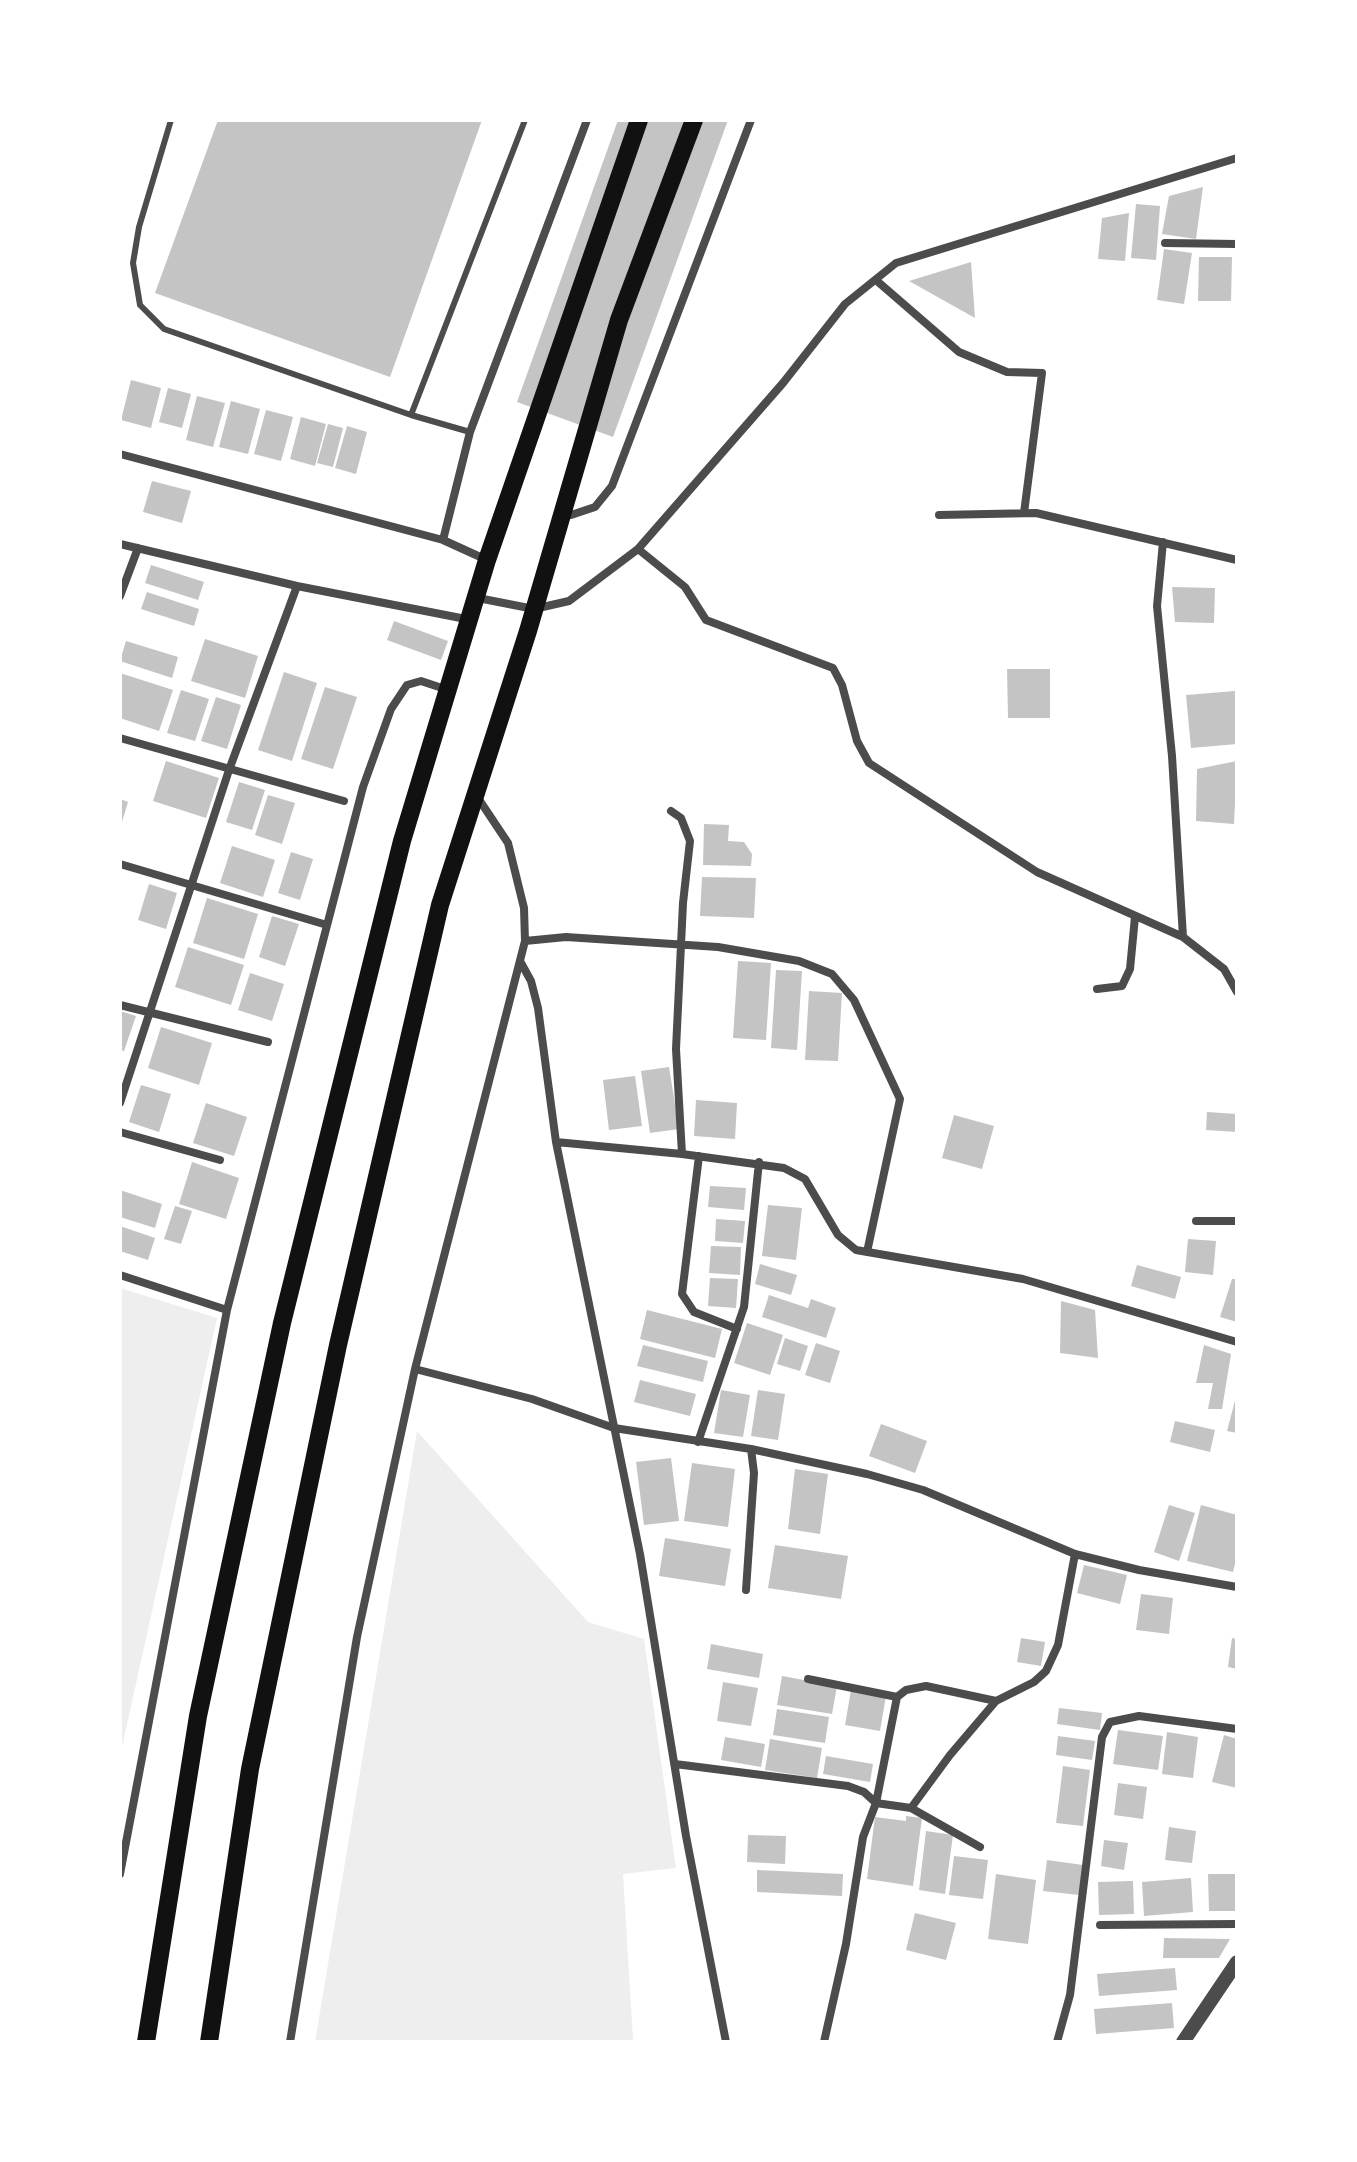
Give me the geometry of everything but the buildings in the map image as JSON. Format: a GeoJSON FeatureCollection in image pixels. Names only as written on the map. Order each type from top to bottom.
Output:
{"type":"FeatureCollection","features":[{"type":"Feature","properties":{"kind":"main road"},"geometry":{"type":"LineString","coordinates":[[146,2042],[198,1716],[282,1323],[402,841],[487,560],[639,120]]}},
{"type":"Feature","properties":{"kind":"main road"},"geometry":{"type":"LineString","coordinates":[[209,2042],[250,1769],[338,1345],[440,905],[534,609],[619,320],[694,120]]}},
{"type":"Feature","properties":{"kind":"street"},"geometry":{"type":"LineString","coordinates":[[443,540],[470,432],[587,120]]}},
{"type":"Feature","properties":{"kind":"street"},"geometry":{"type":"LineString","coordinates":[[561,512],[571,515],[595,507],[612,486],[751,120]]}},
{"type":"Feature","properties":{"kind":"street"},"geometry":{"type":"LineString","coordinates":[[478,598],[534,609],[569,601],[638,549],[774,394],[845,304],[896,263],[1237,158]]}},
{"type":"Feature","properties":{"kind":"street"},"geometry":{"type":"LineString","coordinates":[[1165,243],[1237,244]]}},
{"type":"Feature","properties":{"kind":"street"},"geometry":{"type":"LineString","coordinates":[[877,281],[959,352],[1007,372],[1042,373],[1024,513]]}},
{"type":"Feature","properties":{"kind":"street"},"geometry":{"type":"LineString","coordinates":[[120,454],[443,540],[487,560]]}},
{"type":"Feature","properties":{"kind":"street"},"geometry":{"type":"LineString","coordinates":[[939,515],[1024,513],[1237,560]]}},
{"type":"Feature","properties":{"kind":"street"},"geometry":{"type":"LineString","coordinates":[[1163,542],[1157,606],[1172,756],[1183,937]]}},
{"type":"Feature","properties":{"kind":"street"},"geometry":{"type":"LineString","coordinates":[[120,544],[297,586],[471,620]]}},
{"type":"Feature","properties":{"kind":"street"},"geometry":{"type":"LineString","coordinates":[[120,596],[138,548]]}},
{"type":"Feature","properties":{"kind":"street"},"geometry":{"type":"LineString","coordinates":[[638,549],[685,587],[706,620],[833,668],[842,685],[857,741],[869,763],[1037,872],[1183,937],[1224,969],[1237,992]]}},
{"type":"Feature","properties":{"kind":"street"},"geometry":{"type":"LineString","coordinates":[[120,1103],[229,770],[297,586]]}},
{"type":"Feature","properties":{"kind":"street"},"geometry":{"type":"LineString","coordinates":[[120,1874],[227,1310],[363,787],[391,709],[415,680],[449,691]]}},
{"type":"Feature","properties":{"kind":"street"},"geometry":{"type":"LineString","coordinates":[[120,738],[344,801]]}},
{"type":"Feature","properties":{"kind":"street"},"geometry":{"type":"LineString","coordinates":[[290,2042],[357,1637],[415,1369],[525,941],[524,908],[508,843],[476,794]]}},
{"type":"Feature","properties":{"kind":"street"},"geometry":{"type":"LineString","coordinates":[[671,811],[681,818],[690,841],[676,1049],[682,1154]]}},
{"type":"Feature","properties":{"kind":"street"},"geometry":{"type":"LineString","coordinates":[[120,864],[327,925]]}},
{"type":"Feature","properties":{"kind":"street"},"geometry":{"type":"LineString","coordinates":[[1097,989],[1122,986],[1130,969],[1135,917]]}},
{"type":"Feature","properties":{"kind":"street"},"geometry":{"type":"LineString","coordinates":[[525,941],[566,937],[682,943],[763,953],[799,961],[832,974],[854,1000],[900,1099],[867,1252]]}},
{"type":"Feature","properties":{"kind":"street"},"geometry":{"type":"LineString","coordinates":[[519,960],[538,1008],[556,1142],[640,1554],[726,2042]]}},
{"type":"Feature","properties":{"kind":"street"},"geometry":{"type":"LineString","coordinates":[[120,1005],[268,1042]]}},
{"type":"Feature","properties":{"kind":"street"},"geometry":{"type":"LineString","coordinates":[[120,1132],[220,1160]]}},
{"type":"Feature","properties":{"kind":"street"},"geometry":{"type":"LineString","coordinates":[[556,1142],[759,1162],[784,1168],[805,1179],[838,1235],[856,1250],[1023,1279],[1237,1342]]}},
{"type":"Feature","properties":{"kind":"street"},"geometry":{"type":"LineString","coordinates":[[699,1156],[682,1294],[694,1312],[737,1329]]}},
{"type":"Feature","properties":{"kind":"street"},"geometry":{"type":"LineString","coordinates":[[698,1442],[737,1329],[749,1280],[759,1162]]}},
{"type":"Feature","properties":{"kind":"street"},"geometry":{"type":"LineString","coordinates":[[1196,1221],[1237,1221]]}},
{"type":"Feature","properties":{"kind":"street"},"geometry":{"type":"LineString","coordinates":[[120,1275],[227,1310]]}},
{"type":"Feature","properties":{"kind":"street"},"geometry":{"type":"LineString","coordinates":[[415,1369],[532,1399],[614,1428],[751,1449],[923,1490],[1075,1554],[1139,1570],[1237,1587]]}},
{"type":"Feature","properties":{"kind":"street"},"geometry":{"type":"LineString","coordinates":[[746,1590],[754,1473],[751,1449]]}},
{"type":"Feature","properties":{"kind":"street"},"geometry":{"type":"LineString","coordinates":[[911,1808],[950,1755],[996,1701],[1034,1682],[1046,1671],[1058,1645],[1075,1554]]}},
{"type":"Feature","properties":{"kind":"street"},"geometry":{"type":"LineString","coordinates":[[808,1679],[897,1697]]}},
{"type":"Feature","properties":{"kind":"street"},"geometry":{"type":"LineString","coordinates":[[824,2042],[843,1957],[863,1837],[876,1803],[897,1697],[906,1690],[926,1686],[996,1701]]}},
{"type":"Feature","properties":{"kind":"street"},"geometry":{"type":"LineString","coordinates":[[1057,2042],[1072,1980],[1102,1737],[1110,1722],[1139,1716],[1237,1729]]}},
{"type":"Feature","properties":{"kind":"street"},"geometry":{"type":"LineString","coordinates":[[675,1764],[848,1786],[864,1792],[876,1803],[911,1808],[980,1847]]}},
{"type":"Feature","properties":{"kind":"street"},"geometry":{"type":"LineString","coordinates":[[1100,1925],[1237,1924]]}},
{"type":"Feature","properties":{"kind":"street"},"geometry":{"type":"LineString","coordinates":[[1183,2042],[1237,1962]]}},
{"type":"Feature","properties":{"kind":"lane"},"geometry":{"type":"LineString","coordinates":[[171,120],[139,227],[133,263],[140,305],[164,329],[411,415],[470,432]]}},
{"type":"Feature","properties":{"kind":"lane"},"geometry":{"type":"LineString","coordinates":[[411,415],[525,120]]}},
{"type":"Feature","properties":{"kind":"shaded area"},"geometry":{"type":"Polygon","coordinates":[[[120,1288],[217,1318],[120,1756],[120,1288]]]}},
{"type":"Feature","properties":{"kind":"shaded area"},"geometry":{"type":"Polygon","coordinates":[[[417,1431],[588,1622],[644,1639],[676,1868],[623,1874],[633,2040],[315,2042],[417,1431]]]}}]}
